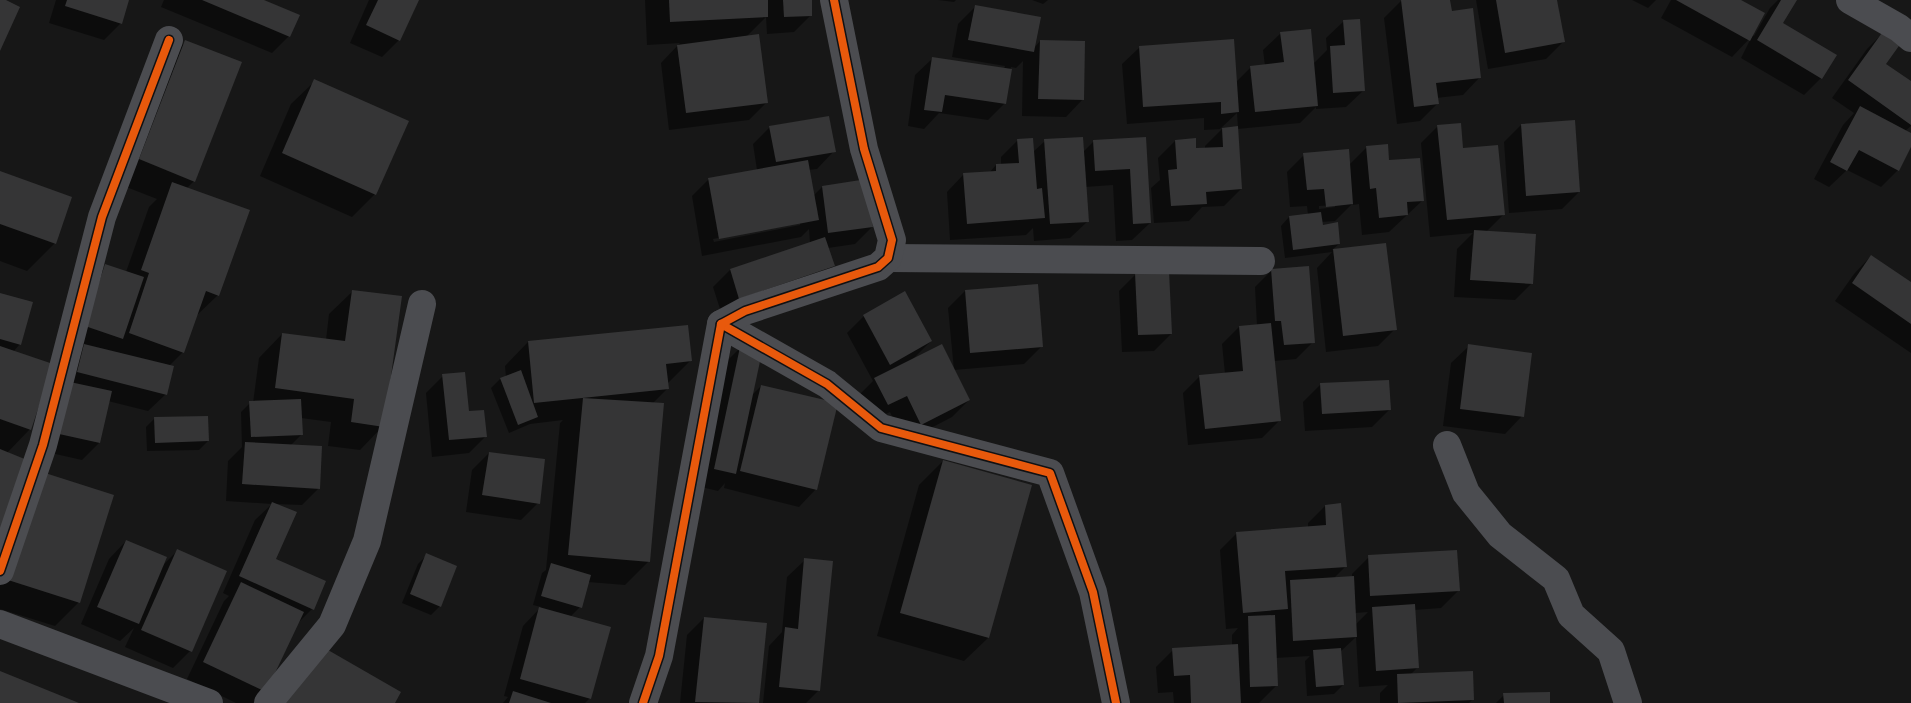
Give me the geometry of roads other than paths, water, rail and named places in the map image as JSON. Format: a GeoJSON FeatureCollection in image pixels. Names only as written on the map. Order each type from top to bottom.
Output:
{"type":"FeatureCollection","features":[{"type":"Feature","properties":{"kind":"street"},"geometry":{"type":"LineString","coordinates":[[721,324],[745,311],[878,267],[888,258],[892,240],[864,149],[834,0]]}},
{"type":"Feature","properties":{"kind":"street"},"geometry":{"type":"LineString","coordinates":[[1850,0],[1899,28],[1911,38]]}},
{"type":"Feature","properties":{"kind":"street"},"geometry":{"type":"LineString","coordinates":[[0,571],[43,444],[102,217],[169,40]]}},
{"type":"Feature","properties":{"kind":"street"},"geometry":{"type":"LineString","coordinates":[[888,258],[1261,261]]}},
{"type":"Feature","properties":{"kind":"street"},"geometry":{"type":"LineString","coordinates":[[268,703],[332,625],[367,540],[422,304]]}},
{"type":"Feature","properties":{"kind":"street"},"geometry":{"type":"LineString","coordinates":[[643,703],[659,656],[721,324]]}},
{"type":"Feature","properties":{"kind":"street"},"geometry":{"type":"LineString","coordinates":[[721,324],[827,384],[881,428],[1050,472],[1093,592],[1116,703]]}},
{"type":"Feature","properties":{"kind":"street"},"geometry":{"type":"LineString","coordinates":[[1447,445],[1466,494],[1500,535],[1556,580],[1571,615],[1611,651],[1628,703]]}},
{"type":"Feature","properties":{"kind":"street"},"geometry":{"type":"LineString","coordinates":[[0,624],[209,703]]}}]}
